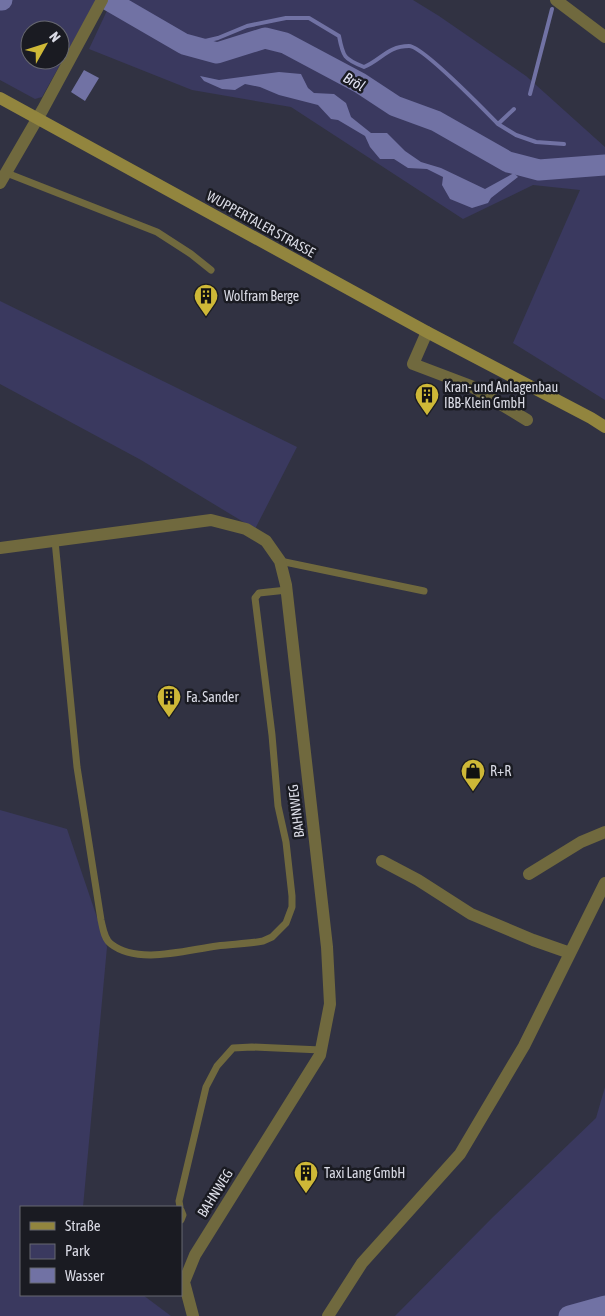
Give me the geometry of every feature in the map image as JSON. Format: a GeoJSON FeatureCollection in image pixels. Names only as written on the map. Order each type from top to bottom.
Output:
{"type":"FeatureCollection","features":[{"type":"Feature","properties":{"kind":"main road","name":"WUPPERTALER STRASSE"},"geometry":{"type":"LineString","coordinates":[[0,98],[426,332],[605,427]]}},
{"type":"Feature","properties":{"kind":"street"},"geometry":{"type":"LineString","coordinates":[[2,176],[37,118],[102,0]]}},
{"type":"Feature","properties":{"kind":"street"},"geometry":{"type":"LineString","coordinates":[[556,0],[605,37]]}},
{"type":"Feature","properties":{"kind":"street"},"geometry":{"type":"LineString","coordinates":[[426,332],[413,364],[471,386],[527,420]]}},
{"type":"Feature","properties":{"kind":"street","name":"BAHNWEG"},"geometry":{"type":"LineString","coordinates":[[0,548],[211,520],[246,529],[253,533],[266,541],[280,562],[287,590],[327,947],[330,1004],[320,1055],[195,1255],[184,1282],[193,1316]]}},
{"type":"Feature","properties":{"kind":"street"},"geometry":{"type":"LineString","coordinates":[[529,874],[581,842],[605,832]]}},
{"type":"Feature","properties":{"kind":"street"},"geometry":{"type":"LineString","coordinates":[[382,861],[418,880],[471,914],[570,953]]}},
{"type":"Feature","properties":{"kind":"street"},"geometry":{"type":"LineString","coordinates":[[328,1316],[362,1263],[460,1154],[524,1046],[605,883]]}},
{"type":"Feature","properties":{"kind":"lane"},"geometry":{"type":"LineString","coordinates":[[2,176],[157,232],[191,254],[210,270]]}},
{"type":"Feature","properties":{"kind":"lane"},"geometry":{"type":"LineString","coordinates":[[55,541],[77,767],[101,920],[105,935],[110,944],[124,951],[139,955],[192,951],[263,941],[279,931],[290,916],[292,896],[286,842],[278,806],[272,735],[255,598],[259,593],[287,590]]}},
{"type":"Feature","properties":{"kind":"lane"},"geometry":{"type":"LineString","coordinates":[[280,562],[424,591]]}},
{"type":"Feature","properties":{"kind":"lane"},"geometry":{"type":"LineString","coordinates":[[180,1206],[179,1201],[206,1087],[222,1060],[233,1048],[321,1050]]}},
{"type":"Feature","properties":{"kind":"green space"},"geometry":{"type":"Polygon","coordinates":[[[0,0],[96,0],[70,47],[70,20],[20,20],[20,70],[57,70],[42,97],[35,99],[0,80],[0,0]]]}},
{"type":"Feature","properties":{"kind":"green space"},"geometry":{"type":"Polygon","coordinates":[[[112,0],[413,0],[526,76],[605,147],[605,400],[513,343],[580,190],[533,185],[463,219],[291,107],[192,90],[89,49],[112,0]]]}},
{"type":"Feature","properties":{"kind":"green space"},"geometry":{"type":"Polygon","coordinates":[[[0,301],[297,447],[255,529],[141,460],[0,384],[0,301]]]}},
{"type":"Feature","properties":{"kind":"green space"},"geometry":{"type":"Polygon","coordinates":[[[0,810],[67,829],[107,947],[83,1206],[20,1206],[20,1296],[144,1296],[171,1316],[0,1316],[0,810]]]}},
{"type":"Feature","properties":{"kind":"green space"},"geometry":{"type":"Polygon","coordinates":[[[605,1087],[605,1316],[395,1316],[493,1217],[596,1118],[605,1087]]]}},
{"type":"Feature","properties":{"kind":"water"},"geometry":{"type":"Polygon","coordinates":[[[84,70],[99,78],[85,101],[71,92],[84,70]]]}},
{"type":"Feature","properties":{"kind":"water"},"geometry":{"type":"Polygon","coordinates":[[[279,72],[301,74],[308,88],[314,93],[334,94],[346,103],[351,117],[371,133],[387,133],[405,151],[421,162],[441,168],[485,189],[514,173],[518,177],[491,198],[488,203],[472,208],[450,199],[442,185],[443,177],[427,169],[408,168],[394,159],[380,159],[370,147],[365,136],[338,120],[331,119],[318,105],[245,84],[235,90],[222,89],[204,81],[200,76],[219,80],[279,72]]]}},
{"type":"Feature","properties":{"kind":"waterway","name":"Bröl"},"geometry":{"type":"LineString","coordinates":[[108,0],[184,44],[217,53],[265,38],[285,43],[360,83],[395,106],[436,121],[508,162],[539,170],[605,165]]}},
{"type":"Feature","properties":{"kind":"waterway"},"geometry":{"type":"LineString","coordinates":[[530,94],[552,9]]}},
{"type":"Feature","properties":{"kind":"waterway"},"geometry":{"type":"LineString","coordinates":[[188,45],[218,38],[247,26],[286,18],[309,18],[339,36],[343,53],[348,59],[357,64],[364,67],[396,48],[409,46],[427,56],[440,67],[498,124],[514,109]]}},
{"type":"Feature","properties":{"kind":"waterway"},"geometry":{"type":"LineString","coordinates":[[498,124],[516,135],[536,142],[564,144]]}},
{"type":"Feature","properties":{"kind":"waterway","name":"Bröl"},"geometry":{"type":"LineString","coordinates":[[569,1316],[605,1306]]}},
{"type":"Feature","properties":{"kind":"place","name":"Wolfram Berge"},"geometry":{"type":"Point","coordinates":[206,317]}},
{"type":"Feature","properties":{"kind":"place","name":"Kran- und Anlagenbau IBB-Klein GmbH"},"geometry":{"type":"Point","coordinates":[427,416]}},
{"type":"Feature","properties":{"kind":"place","name":"Fa. Sander"},"geometry":{"type":"Point","coordinates":[169,718]}},
{"type":"Feature","properties":{"kind":"place","name":"R+R"},"geometry":{"type":"Point","coordinates":[473,792]}},
{"type":"Feature","properties":{"kind":"place","name":"Taxi Lang GmbH"},"geometry":{"type":"Point","coordinates":[306,1194]}}]}
